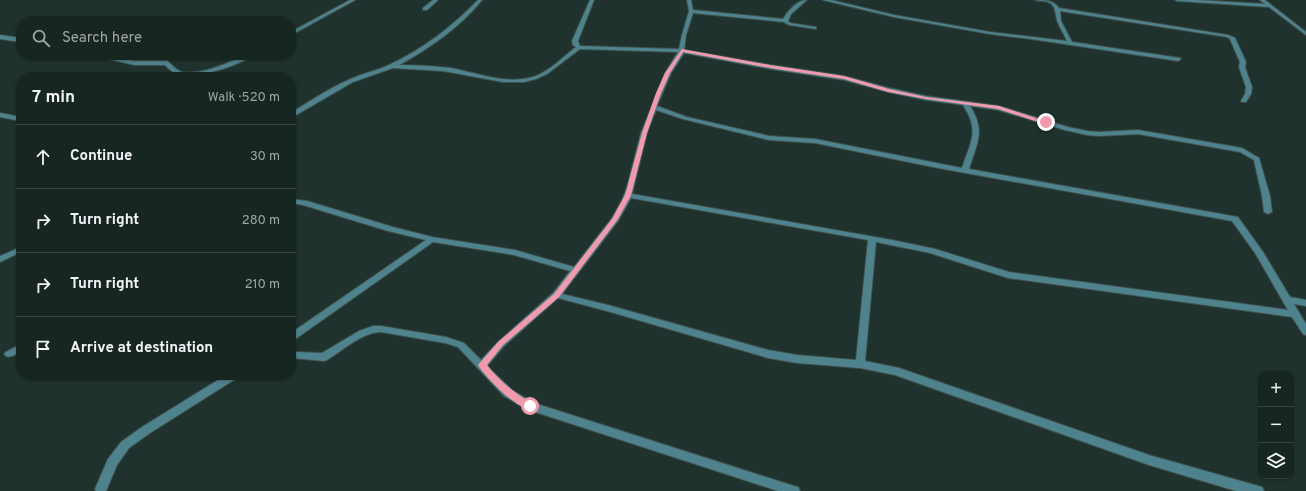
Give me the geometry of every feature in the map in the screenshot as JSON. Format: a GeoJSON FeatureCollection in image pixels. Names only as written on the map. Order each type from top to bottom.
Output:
{"type":"FeatureCollection","features":[{"type":"Feature","properties":{"kind":"street"},"geometry":{"type":"LineString","coordinates":[[296,31],[353,0]]}},
{"type":"Feature","properties":{"kind":"street"},"geometry":{"type":"LineString","coordinates":[[424,9],[436,0]]}},
{"type":"Feature","properties":{"kind":"street"},"geometry":{"type":"LineString","coordinates":[[296,113],[316,100],[361,77],[392,66],[447,32],[480,0]]}},
{"type":"Feature","properties":{"kind":"street"},"geometry":{"type":"LineString","coordinates":[[579,46],[576,45],[575,41],[592,0]]}},
{"type":"Feature","properties":{"kind":"street"},"geometry":{"type":"LineString","coordinates":[[482,365],[501,344],[556,295],[615,219],[628,195],[638,152],[663,83],[682,50],[684,35],[691,10],[689,0]]}},
{"type":"Feature","properties":{"kind":"street"},"geometry":{"type":"LineString","coordinates":[[785,21],[789,13],[804,0]]}},
{"type":"Feature","properties":{"kind":"street"},"geometry":{"type":"LineString","coordinates":[[825,0],[894,16],[990,33],[1070,42],[1178,60]]}},
{"type":"Feature","properties":{"kind":"street"},"geometry":{"type":"LineString","coordinates":[[1037,0],[1049,0],[1054,3],[1059,20],[1070,42]]}},
{"type":"Feature","properties":{"kind":"street"},"geometry":{"type":"LineString","coordinates":[[1177,0],[1268,6]]}},
{"type":"Feature","properties":{"kind":"street"},"geometry":{"type":"LineString","coordinates":[[1262,0],[1306,34]]}},
{"type":"Feature","properties":{"kind":"street"},"geometry":{"type":"LineString","coordinates":[[1057,9],[1228,36],[1232,38],[1243,62],[1242,67],[1248,87],[1248,94],[1244,101]]}},
{"type":"Feature","properties":{"kind":"street"},"geometry":{"type":"LineString","coordinates":[[691,10],[785,21],[790,24],[814,28]]}},
{"type":"Feature","properties":{"kind":"street"},"geometry":{"type":"LineString","coordinates":[[0,37],[16,39]]}},
{"type":"Feature","properties":{"kind":"street"},"geometry":{"type":"LineString","coordinates":[[392,66],[450,70],[491,78],[526,80],[541,76],[579,46],[682,50],[770,67],[844,78],[888,90],[926,98],[999,108],[1067,129],[1087,133],[1100,134],[1138,132],[1242,150],[1257,159],[1266,196],[1268,212]]}},
{"type":"Feature","properties":{"kind":"street"},"geometry":{"type":"LineString","coordinates":[[119,60],[135,63],[167,64],[178,72]]}},
{"type":"Feature","properties":{"kind":"street"},"geometry":{"type":"LineString","coordinates":[[202,72],[211,71],[238,60]]}},
{"type":"Feature","properties":{"kind":"street"},"geometry":{"type":"LineString","coordinates":[[964,103],[974,118],[976,126],[965,170]]}},
{"type":"Feature","properties":{"kind":"street"},"geometry":{"type":"LineString","coordinates":[[654,107],[685,118],[758,135],[788,140],[815,141],[1234,219],[1259,252],[1306,332]]}},
{"type":"Feature","properties":{"kind":"street"},"geometry":{"type":"LineString","coordinates":[[0,115],[16,118]]}},
{"type":"Feature","properties":{"kind":"street"},"geometry":{"type":"LineString","coordinates":[[628,195],[872,238],[932,251],[1008,275],[1296,314]]}},
{"type":"Feature","properties":{"kind":"street"},"geometry":{"type":"LineString","coordinates":[[296,202],[432,239],[515,253],[576,270]]}},
{"type":"Feature","properties":{"kind":"street"},"geometry":{"type":"LineString","coordinates":[[296,207],[304,203]]}},
{"type":"Feature","properties":{"kind":"street"},"geometry":{"type":"LineString","coordinates":[[860,364],[872,238]]}},
{"type":"Feature","properties":{"kind":"street"},"geometry":{"type":"LineString","coordinates":[[296,334],[432,239]]}},
{"type":"Feature","properties":{"kind":"street"},"geometry":{"type":"LineString","coordinates":[[0,259],[16,251]]}},
{"type":"Feature","properties":{"kind":"street"},"geometry":{"type":"LineString","coordinates":[[556,295],[768,354],[797,359],[860,364],[896,371],[1149,460],[1240,488],[1258,491]]}},
{"type":"Feature","properties":{"kind":"street"},"geometry":{"type":"LineString","coordinates":[[1287,300],[1306,304]]}},
{"type":"Feature","properties":{"kind":"street"},"geometry":{"type":"LineString","coordinates":[[296,356],[324,357],[362,333],[373,329],[446,340],[461,345],[508,393],[530,406],[794,491]]}},
{"type":"Feature","properties":{"kind":"street"},"geometry":{"type":"LineString","coordinates":[[9,354],[16,350]]}},
{"type":"Feature","properties":{"kind":"street"},"geometry":{"type":"LineString","coordinates":[[101,489],[112,462],[125,445],[146,430],[226,380]]}},
{"type":"Feature","properties":{"kind":"route"},"geometry":{"type":"LineString","coordinates":[[530,406],[508,393],[494,380],[482,365],[501,344],[536,312],[549,303],[615,219],[626,200],[631,187],[637,157],[658,93],[682,50],[770,67],[844,78],[888,90],[926,98],[999,108],[1046,122]]}}]}
